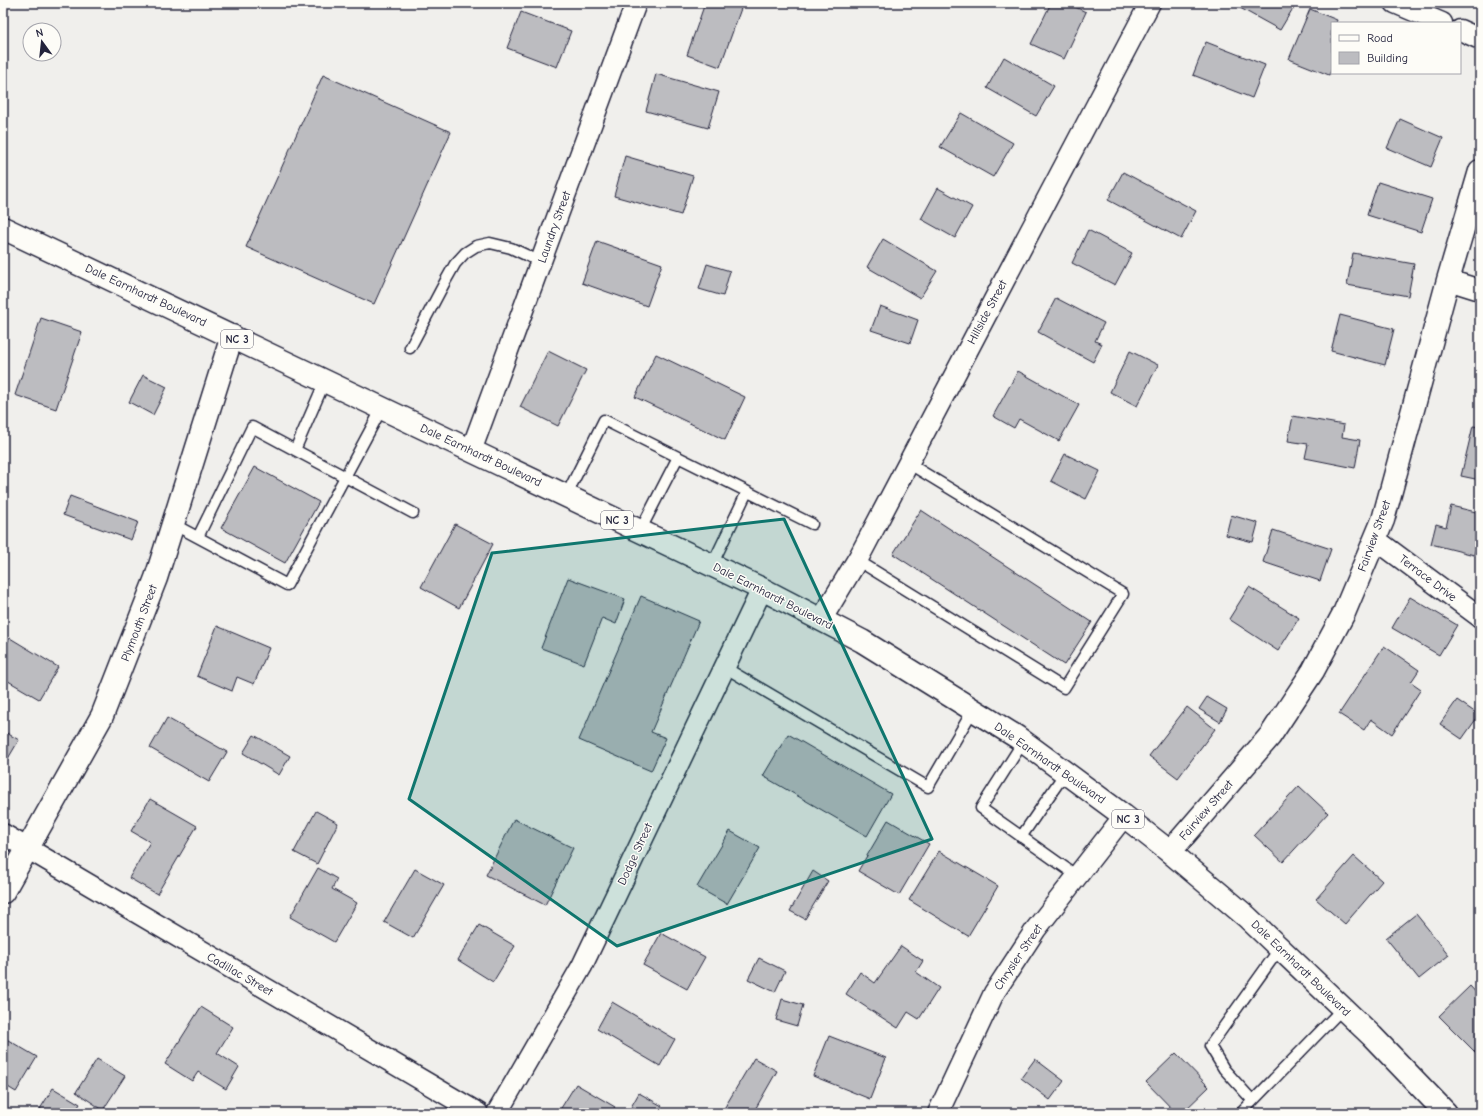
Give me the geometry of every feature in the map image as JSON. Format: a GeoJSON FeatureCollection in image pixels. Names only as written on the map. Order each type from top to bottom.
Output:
{"type":"FeatureCollection","features":[{"type":"Feature","properties":{"kind":"main road","name":"Fairview Street"},"geometry":{"type":"LineString","coordinates":[[1170,852],[1270,736],[1313,671],[1344,613],[1383,520],[1448,280],[1480,171]]}},
{"type":"Feature","properties":{"kind":"main road","name":"Dale Earnhardt Boulevard"},"geometry":{"type":"LineString","coordinates":[[3,228],[762,589],[862,641],[1023,742],[1124,816],[1170,852],[1247,917],[1280,948],[1372,1036],[1446,1113]]}},
{"type":"Feature","properties":{"kind":"main road","name":"Plymouth Street"},"geometry":{"type":"LineString","coordinates":[[3,892],[102,716],[156,578],[232,336]]}},
{"type":"Feature","properties":{"kind":"street","name":"Laundry Street"},"geometry":{"type":"LineString","coordinates":[[471,451],[636,3]]}},
{"type":"Feature","properties":{"kind":"street","name":"Hillside Street"},"geometry":{"type":"LineString","coordinates":[[821,620],[857,560],[1150,3]]}},
{"type":"Feature","properties":{"kind":"street"},"geometry":{"type":"LineString","coordinates":[[1395,3],[1440,22]]}},
{"type":"Feature","properties":{"kind":"street"},"geometry":{"type":"LineString","coordinates":[[1461,30],[1480,39]]}},
{"type":"Feature","properties":{"kind":"street"},"geometry":{"type":"LineString","coordinates":[[1448,280],[1480,290]]}},
{"type":"Feature","properties":{"kind":"street","name":"Terrace Drive"},"geometry":{"type":"LineString","coordinates":[[1375,538],[1480,617]]}},
{"type":"Feature","properties":{"kind":"street","name":"Dodge Street"},"geometry":{"type":"LineString","coordinates":[[496,1113],[582,966],[762,589]]}},
{"type":"Feature","properties":{"kind":"street","name":"Chrysler Street"},"geometry":{"type":"LineString","coordinates":[[938,1113],[994,993],[1036,929],[1124,816]]}},
{"type":"Feature","properties":{"kind":"street","name":"Cadillac Street"},"geometry":{"type":"LineString","coordinates":[[3,834],[478,1113]]}},
{"type":"Feature","properties":{"kind":"lane"},"geometry":{"type":"LineString","coordinates":[[410,348],[446,280],[465,253],[476,246],[490,242],[511,248],[541,262]]}},
{"type":"Feature","properties":{"kind":"lane"},"geometry":{"type":"LineString","coordinates":[[295,450],[325,381]]}},
{"type":"Feature","properties":{"kind":"lane"},"geometry":{"type":"LineString","coordinates":[[173,524],[287,586],[382,408]]}},
{"type":"Feature","properties":{"kind":"lane"},"geometry":{"type":"LineString","coordinates":[[566,496],[604,420],[812,524]]}},
{"type":"Feature","properties":{"kind":"lane"},"geometry":{"type":"LineString","coordinates":[[198,537],[252,427],[413,513]]}},
{"type":"Feature","properties":{"kind":"lane"},"geometry":{"type":"LineString","coordinates":[[640,531],[678,457]]}},
{"type":"Feature","properties":{"kind":"lane"},"geometry":{"type":"LineString","coordinates":[[857,560],[1064,688],[1123,594],[908,462]]}},
{"type":"Feature","properties":{"kind":"lane"},"geometry":{"type":"LineString","coordinates":[[712,565],[747,492]]}},
{"type":"Feature","properties":{"kind":"lane"},"geometry":{"type":"LineString","coordinates":[[724,667],[928,787],[973,710]]}},
{"type":"Feature","properties":{"kind":"lane"},"geometry":{"type":"LineString","coordinates":[[1023,742],[982,808],[1077,876]]}},
{"type":"Feature","properties":{"kind":"lane"},"geometry":{"type":"LineString","coordinates":[[1021,837],[1065,773]]}},
{"type":"Feature","properties":{"kind":"lane"},"geometry":{"type":"LineString","coordinates":[[1252,1100],[1224,1069],[1210,1046],[1280,948]]}},
{"type":"Feature","properties":{"kind":"lane"},"geometry":{"type":"LineString","coordinates":[[1240,1113],[1343,1008]]}},
{"type":"Feature","properties":{"kind":"highlighted area"},"geometry":{"type":"Polygon","coordinates":[[[784,519],[932,839],[617,946],[409,799],[492,553],[784,519]]]}},
{"type":"Feature","properties":{"kind":"building"},"geometry":{"type":"Polygon","coordinates":[[[705,3],[743,3],[720,67],[687,55],[705,3]]]}},
{"type":"Feature","properties":{"kind":"building"},"geometry":{"type":"Polygon","coordinates":[[[1051,3],[1066,3],[1086,12],[1064,59],[1031,44],[1051,3]]]}},
{"type":"Feature","properties":{"kind":"building"},"geometry":{"type":"Polygon","coordinates":[[[1231,3],[1291,3],[1295,5],[1280,30],[1231,3]]]}},
{"type":"Feature","properties":{"kind":"building"},"geometry":{"type":"Polygon","coordinates":[[[1310,9],[1337,20],[1336,22],[1331,22],[1331,70],[1329,75],[1289,59],[1310,9]]]}},
{"type":"Feature","properties":{"kind":"building"},"geometry":{"type":"Polygon","coordinates":[[[521,12],[571,31],[557,67],[507,48],[521,12]]]}},
{"type":"Feature","properties":{"kind":"building"},"geometry":{"type":"Polygon","coordinates":[[[1206,42],[1265,65],[1252,98],[1193,75],[1206,42]]]}},
{"type":"Feature","properties":{"kind":"building"},"geometry":{"type":"Polygon","coordinates":[[[1004,57],[1054,86],[1036,116],[987,88],[1004,57]]]}},
{"type":"Feature","properties":{"kind":"building"},"geometry":{"type":"Polygon","coordinates":[[[656,74],[719,92],[708,128],[646,111],[656,74]]]}},
{"type":"Feature","properties":{"kind":"building"},"geometry":{"type":"Polygon","coordinates":[[[323,75],[451,132],[374,304],[246,247],[323,75]]]}},
{"type":"Feature","properties":{"kind":"building"},"geometry":{"type":"Polygon","coordinates":[[[961,113],[1013,143],[993,177],[940,147],[961,113]]]}},
{"type":"Feature","properties":{"kind":"building"},"geometry":{"type":"Polygon","coordinates":[[[1400,119],[1443,138],[1431,167],[1387,148],[1400,119]]]}},
{"type":"Feature","properties":{"kind":"building"},"geometry":{"type":"Polygon","coordinates":[[[625,156],[693,176],[681,215],[614,196],[625,156]]]}},
{"type":"Feature","properties":{"kind":"building"},"geometry":{"type":"Polygon","coordinates":[[[1123,172],[1196,211],[1181,239],[1108,200],[1123,172]]]}},
{"type":"Feature","properties":{"kind":"building"},"geometry":{"type":"Polygon","coordinates":[[[1378,182],[1432,199],[1421,232],[1367,215],[1378,182]]]}},
{"type":"Feature","properties":{"kind":"building"},"geometry":{"type":"Polygon","coordinates":[[[938,188],[972,207],[955,238],[921,219],[938,188]]]}},
{"type":"Feature","properties":{"kind":"building"},"geometry":{"type":"Polygon","coordinates":[[[1088,230],[1132,253],[1115,285],[1072,263],[1088,230]]]}},
{"type":"Feature","properties":{"kind":"building"},"geometry":{"type":"Polygon","coordinates":[[[883,239],[937,271],[920,298],[867,267],[883,239]]]}},
{"type":"Feature","properties":{"kind":"building"},"geometry":{"type":"Polygon","coordinates":[[[597,241],[662,264],[647,306],[582,283],[597,241]]]}},
{"type":"Feature","properties":{"kind":"building"},"geometry":{"type":"Polygon","coordinates":[[[1353,253],[1414,264],[1408,296],[1347,285],[1353,253]]]}},
{"type":"Feature","properties":{"kind":"building"},"geometry":{"type":"Polygon","coordinates":[[[707,264],[730,271],[723,296],[699,289],[707,264]]]}},
{"type":"Feature","properties":{"kind":"building"},"geometry":{"type":"Polygon","coordinates":[[[1056,298],[1104,323],[1095,341],[1102,344],[1093,362],[1038,332],[1056,298]]]}},
{"type":"Feature","properties":{"kind":"building"},"geometry":{"type":"Polygon","coordinates":[[[880,306],[918,320],[910,343],[871,330],[880,306]]]}},
{"type":"Feature","properties":{"kind":"building"},"geometry":{"type":"Polygon","coordinates":[[[1340,315],[1394,329],[1385,365],[1331,351],[1340,315]]]}},
{"type":"Feature","properties":{"kind":"building"},"geometry":{"type":"Polygon","coordinates":[[[41,318],[82,332],[56,409],[15,395],[41,318]]]}},
{"type":"Feature","properties":{"kind":"building"},"geometry":{"type":"Polygon","coordinates":[[[548,351],[586,370],[558,426],[520,407],[548,351]]]}},
{"type":"Feature","properties":{"kind":"building"},"geometry":{"type":"Polygon","coordinates":[[[1130,351],[1158,365],[1137,406],[1110,392],[1130,351]]]}},
{"type":"Feature","properties":{"kind":"building"},"geometry":{"type":"Polygon","coordinates":[[[656,354],[745,397],[725,440],[635,397],[656,354]]]}},
{"type":"Feature","properties":{"kind":"building"},"geometry":{"type":"Polygon","coordinates":[[[1018,371],[1079,405],[1059,441],[1019,419],[1014,428],[993,416],[1018,371]]]}},
{"type":"Feature","properties":{"kind":"building"},"geometry":{"type":"Polygon","coordinates":[[[143,375],[167,387],[153,415],[129,402],[143,375]]]}},
{"type":"Feature","properties":{"kind":"building"},"geometry":{"type":"Polygon","coordinates":[[[1293,416],[1344,425],[1342,437],[1360,440],[1355,468],[1305,458],[1308,444],[1288,441],[1293,416]]]}},
{"type":"Feature","properties":{"kind":"building"},"geometry":{"type":"Polygon","coordinates":[[[1473,426],[1480,427],[1480,480],[1461,476],[1473,426]]]}},
{"type":"Feature","properties":{"kind":"building"},"geometry":{"type":"Polygon","coordinates":[[[1065,454],[1100,471],[1086,499],[1051,481],[1065,454]]]}},
{"type":"Feature","properties":{"kind":"building"},"geometry":{"type":"Polygon","coordinates":[[[255,467],[319,502],[285,563],[221,528],[255,467]]]}},
{"type":"Feature","properties":{"kind":"building"},"geometry":{"type":"Polygon","coordinates":[[[70,496],[138,522],[131,540],[63,515],[70,496]]]}},
{"type":"Feature","properties":{"kind":"building"},"geometry":{"type":"Polygon","coordinates":[[[1451,506],[1480,513],[1480,532],[1474,555],[1431,544],[1436,524],[1446,527],[1451,506]]]}},
{"type":"Feature","properties":{"kind":"building"},"geometry":{"type":"Polygon","coordinates":[[[921,510],[1092,622],[1064,665],[893,554],[921,510]]]}},
{"type":"Feature","properties":{"kind":"building"},"geometry":{"type":"Polygon","coordinates":[[[1231,515],[1258,523],[1253,542],[1226,535],[1231,515]]]}},
{"type":"Feature","properties":{"kind":"building"},"geometry":{"type":"Polygon","coordinates":[[[455,524],[493,544],[459,608],[421,587],[455,524]]]}},
{"type":"Feature","properties":{"kind":"building"},"geometry":{"type":"Polygon","coordinates":[[[1273,530],[1331,549],[1320,581],[1263,562],[1273,530]]]}},
{"type":"Feature","properties":{"kind":"building"},"geometry":{"type":"Polygon","coordinates":[[[568,578],[625,599],[616,624],[602,618],[584,664],[541,648],[568,578]]]}},
{"type":"Feature","properties":{"kind":"building"},"geometry":{"type":"Polygon","coordinates":[[[1249,587],[1299,618],[1278,651],[1229,619],[1249,587]]]}},
{"type":"Feature","properties":{"kind":"building"},"geometry":{"type":"Polygon","coordinates":[[[641,596],[699,621],[651,732],[666,738],[651,771],[579,740],[641,596]]]}},
{"type":"Feature","properties":{"kind":"building"},"geometry":{"type":"Polygon","coordinates":[[[1410,597],[1457,625],[1439,655],[1392,628],[1410,597]]]}},
{"type":"Feature","properties":{"kind":"building"},"geometry":{"type":"Polygon","coordinates":[[[217,626],[269,648],[254,684],[237,677],[232,691],[197,676],[217,626]]]}},
{"type":"Feature","properties":{"kind":"building"},"geometry":{"type":"Polygon","coordinates":[[[10,638],[58,667],[39,699],[3,678],[3,649],[10,638]]]}},
{"type":"Feature","properties":{"kind":"building"},"geometry":{"type":"Polygon","coordinates":[[[1384,646],[1419,670],[1411,682],[1421,689],[1392,734],[1371,719],[1364,730],[1339,714],[1384,646]]]}},
{"type":"Feature","properties":{"kind":"building"},"geometry":{"type":"Polygon","coordinates":[[[1207,697],[1227,709],[1220,722],[1199,709],[1207,697]]]}},
{"type":"Feature","properties":{"kind":"building"},"geometry":{"type":"Polygon","coordinates":[[[1457,700],[1479,715],[1462,739],[1440,724],[1457,700]]]}},
{"type":"Feature","properties":{"kind":"building"},"geometry":{"type":"Polygon","coordinates":[[[1187,707],[1215,729],[1178,778],[1149,756],[1187,707]]]}},
{"type":"Feature","properties":{"kind":"building"},"geometry":{"type":"Polygon","coordinates":[[[167,718],[227,752],[209,782],[150,748],[167,718]]]}},
{"type":"Feature","properties":{"kind":"building"},"geometry":{"type":"Polygon","coordinates":[[[3,731],[19,740],[3,767],[3,731]]]}},
{"type":"Feature","properties":{"kind":"building"},"geometry":{"type":"Polygon","coordinates":[[[788,734],[891,794],[867,836],[763,776],[788,734]]]}},
{"type":"Feature","properties":{"kind":"building"},"geometry":{"type":"Polygon","coordinates":[[[254,735],[290,756],[279,775],[243,753],[254,735]]]}},
{"type":"Feature","properties":{"kind":"building"},"geometry":{"type":"Polygon","coordinates":[[[1299,786],[1328,813],[1283,862],[1254,835],[1299,786]]]}},
{"type":"Feature","properties":{"kind":"building"},"geometry":{"type":"Polygon","coordinates":[[[150,799],[197,826],[157,894],[129,878],[150,842],[131,831],[150,799]]]}},
{"type":"Feature","properties":{"kind":"building"},"geometry":{"type":"Polygon","coordinates":[[[316,811],[338,823],[317,864],[294,852],[316,811]]]}},
{"type":"Feature","properties":{"kind":"building"},"geometry":{"type":"Polygon","coordinates":[[[514,819],[573,848],[545,905],[486,875],[514,819]]]}},
{"type":"Feature","properties":{"kind":"building"},"geometry":{"type":"Polygon","coordinates":[[[888,820],[929,844],[899,895],[858,871],[888,820]]]}},
{"type":"Feature","properties":{"kind":"building"},"geometry":{"type":"Polygon","coordinates":[[[730,831],[760,848],[727,904],[697,887],[730,831]]]}},
{"type":"Feature","properties":{"kind":"building"},"geometry":{"type":"Polygon","coordinates":[[[939,851],[998,886],[968,936],[909,900],[939,851]]]}},
{"type":"Feature","properties":{"kind":"building"},"geometry":{"type":"Polygon","coordinates":[[[1354,856],[1382,881],[1345,924],[1316,899],[1354,856]]]}},
{"type":"Feature","properties":{"kind":"building"},"geometry":{"type":"Polygon","coordinates":[[[318,868],[337,879],[332,889],[357,903],[334,942],[290,917],[318,868]]]}},
{"type":"Feature","properties":{"kind":"building"},"geometry":{"type":"Polygon","coordinates":[[[415,869],[444,885],[413,938],[384,922],[415,869]]]}},
{"type":"Feature","properties":{"kind":"building"},"geometry":{"type":"Polygon","coordinates":[[[813,871],[828,881],[805,919],[790,911],[813,871]]]}},
{"type":"Feature","properties":{"kind":"building"},"geometry":{"type":"Polygon","coordinates":[[[1416,914],[1449,955],[1419,979],[1386,938],[1416,914]]]}},
{"type":"Feature","properties":{"kind":"building"},"geometry":{"type":"Polygon","coordinates":[[[479,925],[515,946],[493,982],[458,960],[479,925]]]}},
{"type":"Feature","properties":{"kind":"building"},"geometry":{"type":"Polygon","coordinates":[[[661,933],[705,957],[687,989],[643,965],[661,933]]]}},
{"type":"Feature","properties":{"kind":"building"},"geometry":{"type":"Polygon","coordinates":[[[901,946],[923,961],[916,972],[939,988],[919,1019],[908,1012],[898,1028],[846,994],[860,972],[875,983],[901,946]]]}},
{"type":"Feature","properties":{"kind":"building"},"geometry":{"type":"Polygon","coordinates":[[[759,958],[785,971],[775,992],[748,979],[759,958]]]}},
{"type":"Feature","properties":{"kind":"building"},"geometry":{"type":"Polygon","coordinates":[[[1470,986],[1480,997],[1480,1057],[1439,1016],[1470,986]]]}},
{"type":"Feature","properties":{"kind":"building"},"geometry":{"type":"Polygon","coordinates":[[[782,999],[803,1005],[797,1026],[776,1020],[782,999]]]}},
{"type":"Feature","properties":{"kind":"building"},"geometry":{"type":"Polygon","coordinates":[[[612,1002],[675,1039],[660,1066],[597,1029],[612,1002]]]}},
{"type":"Feature","properties":{"kind":"building"},"geometry":{"type":"Polygon","coordinates":[[[201,1007],[233,1027],[217,1053],[239,1067],[226,1089],[198,1072],[192,1081],[165,1064],[201,1007]]]}},
{"type":"Feature","properties":{"kind":"building"},"geometry":{"type":"Polygon","coordinates":[[[829,1036],[886,1058],[870,1099],[813,1076],[829,1036]]]}},
{"type":"Feature","properties":{"kind":"building"},"geometry":{"type":"Polygon","coordinates":[[[3,1037],[37,1057],[16,1092],[3,1084],[3,1037]]]}},
{"type":"Feature","properties":{"kind":"building"},"geometry":{"type":"Polygon","coordinates":[[[1176,1053],[1209,1087],[1182,1113],[1176,1113],[1146,1082],[1176,1053]]]}},
{"type":"Feature","properties":{"kind":"building"},"geometry":{"type":"Polygon","coordinates":[[[754,1058],[777,1071],[753,1113],[722,1112],[754,1058]]]}},
{"type":"Feature","properties":{"kind":"building"},"geometry":{"type":"Polygon","coordinates":[[[97,1059],[125,1076],[103,1110],[76,1092],[97,1059]]]}},
{"type":"Feature","properties":{"kind":"building"},"geometry":{"type":"Polygon","coordinates":[[[1035,1059],[1064,1081],[1050,1100],[1021,1078],[1035,1059]]]}},
{"type":"Feature","properties":{"kind":"building"},"geometry":{"type":"Polygon","coordinates":[[[576,1084],[615,1107],[611,1113],[558,1113],[576,1084]]]}},
{"type":"Feature","properties":{"kind":"building"},"geometry":{"type":"Polygon","coordinates":[[[53,1088],[80,1104],[74,1113],[47,1113],[40,1109],[53,1088]]]}},
{"type":"Feature","properties":{"kind":"building"},"geometry":{"type":"Polygon","coordinates":[[[639,1093],[662,1106],[658,1113],[642,1113],[631,1107],[639,1093]]]}}]}
